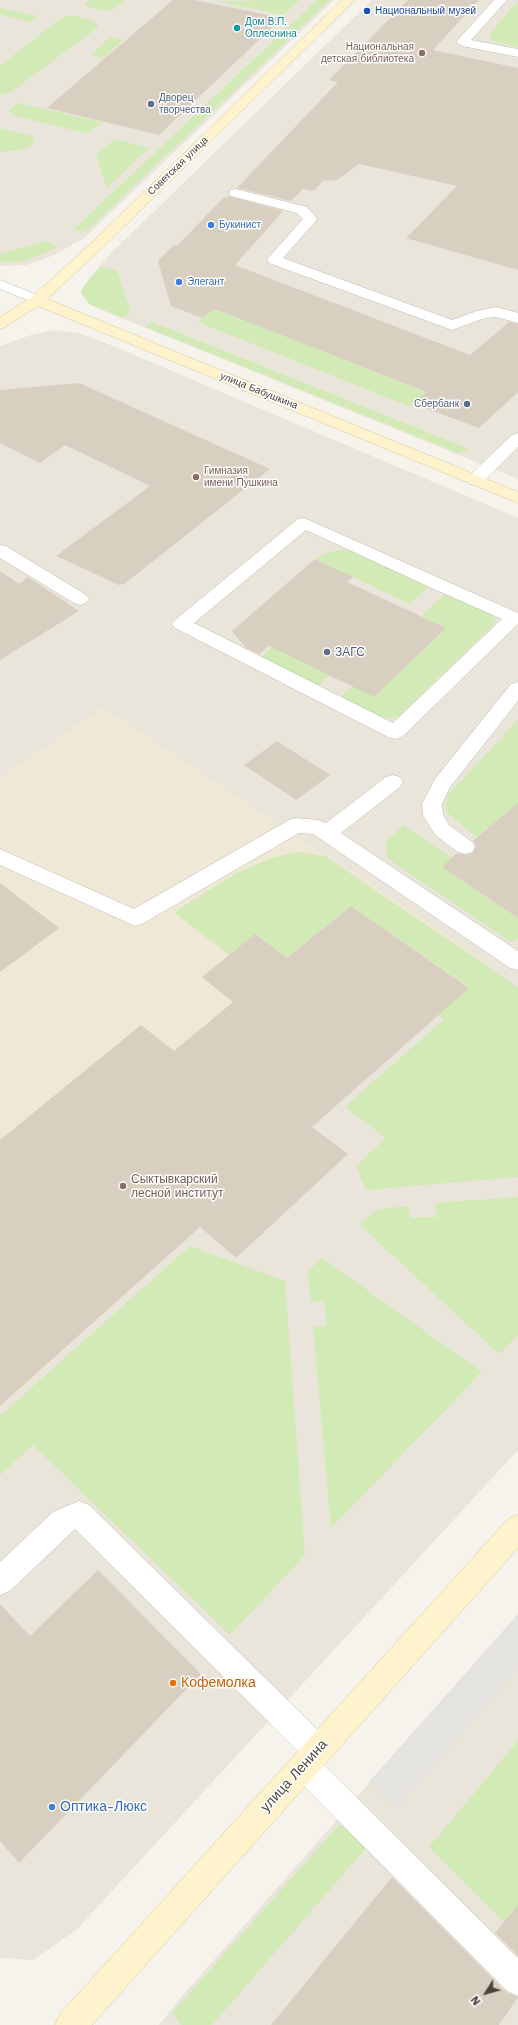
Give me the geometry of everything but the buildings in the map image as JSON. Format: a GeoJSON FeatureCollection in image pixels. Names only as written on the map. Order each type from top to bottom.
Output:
{"type":"FeatureCollection","features":[{"type":"Feature","properties":{"kind":"street","name":"Советская улица"},"geometry":{"type":"LineString","coordinates":[[0,324],[37,300],[93,249],[349,0]]}},
{"type":"Feature","properties":{"kind":"street"},"geometry":{"type":"LineString","coordinates":[[501,0],[462,42],[518,53]]}},
{"type":"Feature","properties":{"kind":"street"},"geometry":{"type":"LineString","coordinates":[[236,193],[302,210],[310,219],[274,260],[452,325],[482,314],[496,312],[518,318]]}},
{"type":"Feature","properties":{"kind":"street","name":"улица Бабушкина"},"geometry":{"type":"LineString","coordinates":[[0,284],[518,498]]}},
{"type":"Feature","properties":{"kind":"street"},"geometry":{"type":"LineString","coordinates":[[475,480],[518,438]]}},
{"type":"Feature","properties":{"kind":"street"},"geometry":{"type":"LineString","coordinates":[[304,523],[516,617],[395,732],[181,624],[304,523]]}},
{"type":"Feature","properties":{"kind":"street"},"geometry":{"type":"LineString","coordinates":[[0,550],[80,599]]}},
{"type":"Feature","properties":{"kind":"street"},"geometry":{"type":"LineString","coordinates":[[465,847],[442,830],[433,815],[432,804],[442,784],[518,688]]}},
{"type":"Feature","properties":{"kind":"street"},"geometry":{"type":"LineString","coordinates":[[327,833],[393,782]]}},
{"type":"Feature","properties":{"kind":"street"},"geometry":{"type":"LineString","coordinates":[[0,856],[135,918],[296,825],[318,827],[518,962]]}},
{"type":"Feature","properties":{"kind":"street"},"geometry":{"type":"LineString","coordinates":[[0,1581],[63,1521],[80,1514],[311,1758],[518,1980]]}},
{"type":"Feature","properties":{"kind":"street","name":"улица Ленина"},"geometry":{"type":"LineString","coordinates":[[71,2025],[518,1528]]}},
{"type":"Feature","properties":{"kind":"shaded area"},"geometry":{"type":"Polygon","coordinates":[[[0,0],[334,0],[84,238],[52,256],[26,265],[0,266],[0,0]]]}},
{"type":"Feature","properties":{"kind":"shaded area"},"geometry":{"type":"Polygon","coordinates":[[[372,0],[518,0],[518,479],[97,308],[85,297],[87,281],[110,254],[372,0]]]}},
{"type":"Feature","properties":{"kind":"shaded area"},"geometry":{"type":"Polygon","coordinates":[[[54,330],[78,333],[106,343],[518,518],[518,1450],[78,1928],[34,1960],[0,1958],[0,346],[31,335],[54,330]]]}},
{"type":"Feature","properties":{"kind":"shaded area","name":"Сыктывкарский лесной институт"},"geometry":{"type":"Polygon","coordinates":[[[103,707],[492,965],[0,1408],[0,777],[103,707]]]}},
{"type":"Feature","properties":{"kind":"shaded area"},"geometry":{"type":"Polygon","coordinates":[[[518,1614],[518,2025],[159,2025],[183,1995],[518,1614]]]}},
{"type":"Feature","properties":{"kind":"shaded area"},"geometry":{"type":"Polygon","coordinates":[[[518,1614],[518,1669],[396,1809],[369,1782],[518,1614]]]}},
{"type":"Feature","properties":{"kind":"green space"},"geometry":{"type":"Polygon","coordinates":[[[88,0],[126,0],[116,8],[106,11],[86,6],[84,4],[88,0]]]}},
{"type":"Feature","properties":{"kind":"green space"},"geometry":{"type":"Polygon","coordinates":[[[212,0],[225,1],[299,0],[283,15],[212,0]]]}},
{"type":"Feature","properties":{"kind":"green space"},"geometry":{"type":"Polygon","coordinates":[[[317,0],[330,0],[85,232],[74,229],[317,0]]]}},
{"type":"Feature","properties":{"kind":"green space"},"geometry":{"type":"Polygon","coordinates":[[[518,1],[518,47],[493,41],[489,34],[518,1]]]}},
{"type":"Feature","properties":{"kind":"green space"},"geometry":{"type":"Polygon","coordinates":[[[0,8],[37,16],[31,22],[0,15],[0,8]]]}},
{"type":"Feature","properties":{"kind":"green space"},"geometry":{"type":"Polygon","coordinates":[[[76,16],[93,21],[98,24],[97,28],[12,91],[5,94],[0,93],[0,66],[61,18],[76,16]]]}},
{"type":"Feature","properties":{"kind":"green space"},"geometry":{"type":"Polygon","coordinates":[[[110,37],[123,40],[103,58],[90,55],[110,37]]]}},
{"type":"Feature","properties":{"kind":"green space"},"geometry":{"type":"Polygon","coordinates":[[[18,103],[101,123],[89,133],[86,133],[11,115],[9,111],[18,103]]]}},
{"type":"Feature","properties":{"kind":"green space"},"geometry":{"type":"Polygon","coordinates":[[[0,128],[32,136],[35,141],[30,146],[20,150],[0,152],[0,128]]]}},
{"type":"Feature","properties":{"kind":"green space"},"geometry":{"type":"Polygon","coordinates":[[[115,139],[149,148],[107,188],[96,155],[115,139]]]}},
{"type":"Feature","properties":{"kind":"green space"},"geometry":{"type":"Polygon","coordinates":[[[46,241],[59,247],[25,261],[0,262],[0,254],[46,241]]]}},
{"type":"Feature","properties":{"kind":"green space"},"geometry":{"type":"Polygon","coordinates":[[[101,266],[117,271],[131,312],[123,318],[90,305],[81,293],[83,287],[101,266]]]}},
{"type":"Feature","properties":{"kind":"green space"},"geometry":{"type":"Polygon","coordinates":[[[215,309],[427,392],[411,407],[198,322],[215,309]]]}},
{"type":"Feature","properties":{"kind":"green space"},"geometry":{"type":"Polygon","coordinates":[[[152,322],[469,449],[458,453],[145,327],[152,322]]]}},
{"type":"Feature","properties":{"kind":"green space"},"geometry":{"type":"Polygon","coordinates":[[[338,550],[351,551],[429,586],[410,604],[315,559],[324,554],[338,550]]]}},
{"type":"Feature","properties":{"kind":"green space"},"geometry":{"type":"Polygon","coordinates":[[[445,594],[492,615],[496,622],[398,717],[385,718],[341,697],[353,686],[374,697],[446,628],[422,616],[445,594]]]}},
{"type":"Feature","properties":{"kind":"green space"},"geometry":{"type":"Polygon","coordinates":[[[272,647],[330,675],[317,687],[260,659],[272,647]]]}},
{"type":"Feature","properties":{"kind":"green space"},"geometry":{"type":"Polygon","coordinates":[[[518,720],[518,803],[478,837],[445,810],[448,795],[518,720]]]}},
{"type":"Feature","properties":{"kind":"green space"},"geometry":{"type":"Polygon","coordinates":[[[404,825],[452,858],[442,867],[518,918],[518,938],[512,943],[387,858],[386,841],[404,825]]]}},
{"type":"Feature","properties":{"kind":"green space"},"geometry":{"type":"Polygon","coordinates":[[[299,852],[325,856],[518,987],[518,1177],[366,1190],[356,1166],[386,1138],[345,1107],[444,1019],[438,1015],[469,987],[351,906],[287,958],[255,934],[229,955],[174,912],[237,873],[271,858],[299,852]]]}},
{"type":"Feature","properties":{"kind":"green space"},"geometry":{"type":"Polygon","coordinates":[[[518,1197],[518,1335],[499,1354],[360,1225],[374,1211],[381,1209],[408,1206],[411,1218],[437,1217],[435,1203],[518,1197]]]}},
{"type":"Feature","properties":{"kind":"green space"},"geometry":{"type":"Polygon","coordinates":[[[190,1246],[285,1281],[305,1555],[230,1635],[33,1445],[0,1475],[0,1413],[2,1414],[190,1246]]]}},
{"type":"Feature","properties":{"kind":"green space"},"geometry":{"type":"Polygon","coordinates":[[[322,1258],[482,1372],[331,1528],[313,1327],[327,1326],[324,1301],[311,1302],[308,1275],[309,1270],[322,1258]]]}},
{"type":"Feature","properties":{"kind":"green space"},"geometry":{"type":"Polygon","coordinates":[[[518,1741],[518,1905],[504,1922],[429,1847],[518,1741]]]}},
{"type":"Feature","properties":{"kind":"green space"},"geometry":{"type":"Polygon","coordinates":[[[338,1826],[344,1826],[367,1847],[212,2025],[181,2025],[172,2013],[338,1826]]]}},
{"type":"Feature","properties":{"kind":"place","name":"Национальный музей"},"geometry":{"type":"Point","coordinates":[367,11]}},
{"type":"Feature","properties":{"kind":"place","name":"Дом В.П. Оплеснина"},"geometry":{"type":"Point","coordinates":[237,28]}},
{"type":"Feature","properties":{"kind":"place","name":"Национальная детская библиотека"},"geometry":{"type":"Point","coordinates":[422,53]}},
{"type":"Feature","properties":{"kind":"place","name":"Дворец творчества"},"geometry":{"type":"Point","coordinates":[151,104]}},
{"type":"Feature","properties":{"kind":"place","name":"Букинист"},"geometry":{"type":"Point","coordinates":[211,225]}},
{"type":"Feature","properties":{"kind":"place","name":"Элегант"},"geometry":{"type":"Point","coordinates":[179,282]}},
{"type":"Feature","properties":{"kind":"place","name":"Сбербанк"},"geometry":{"type":"Point","coordinates":[467,404]}},
{"type":"Feature","properties":{"kind":"place","name":"Гимназия имени Пушкина"},"geometry":{"type":"Point","coordinates":[196,477]}},
{"type":"Feature","properties":{"kind":"place","name":"ЗАГС"},"geometry":{"type":"Point","coordinates":[327,652]}},
{"type":"Feature","properties":{"kind":"place","name":"Сыктывкарский лесной институт"},"geometry":{"type":"Point","coordinates":[123,1186]}},
{"type":"Feature","properties":{"kind":"place","name":"Кофемолка"},"geometry":{"type":"Point","coordinates":[173,1683]}},
{"type":"Feature","properties":{"kind":"place","name":"Оптика-Люкс"},"geometry":{"type":"Point","coordinates":[52,1807]}}]}
